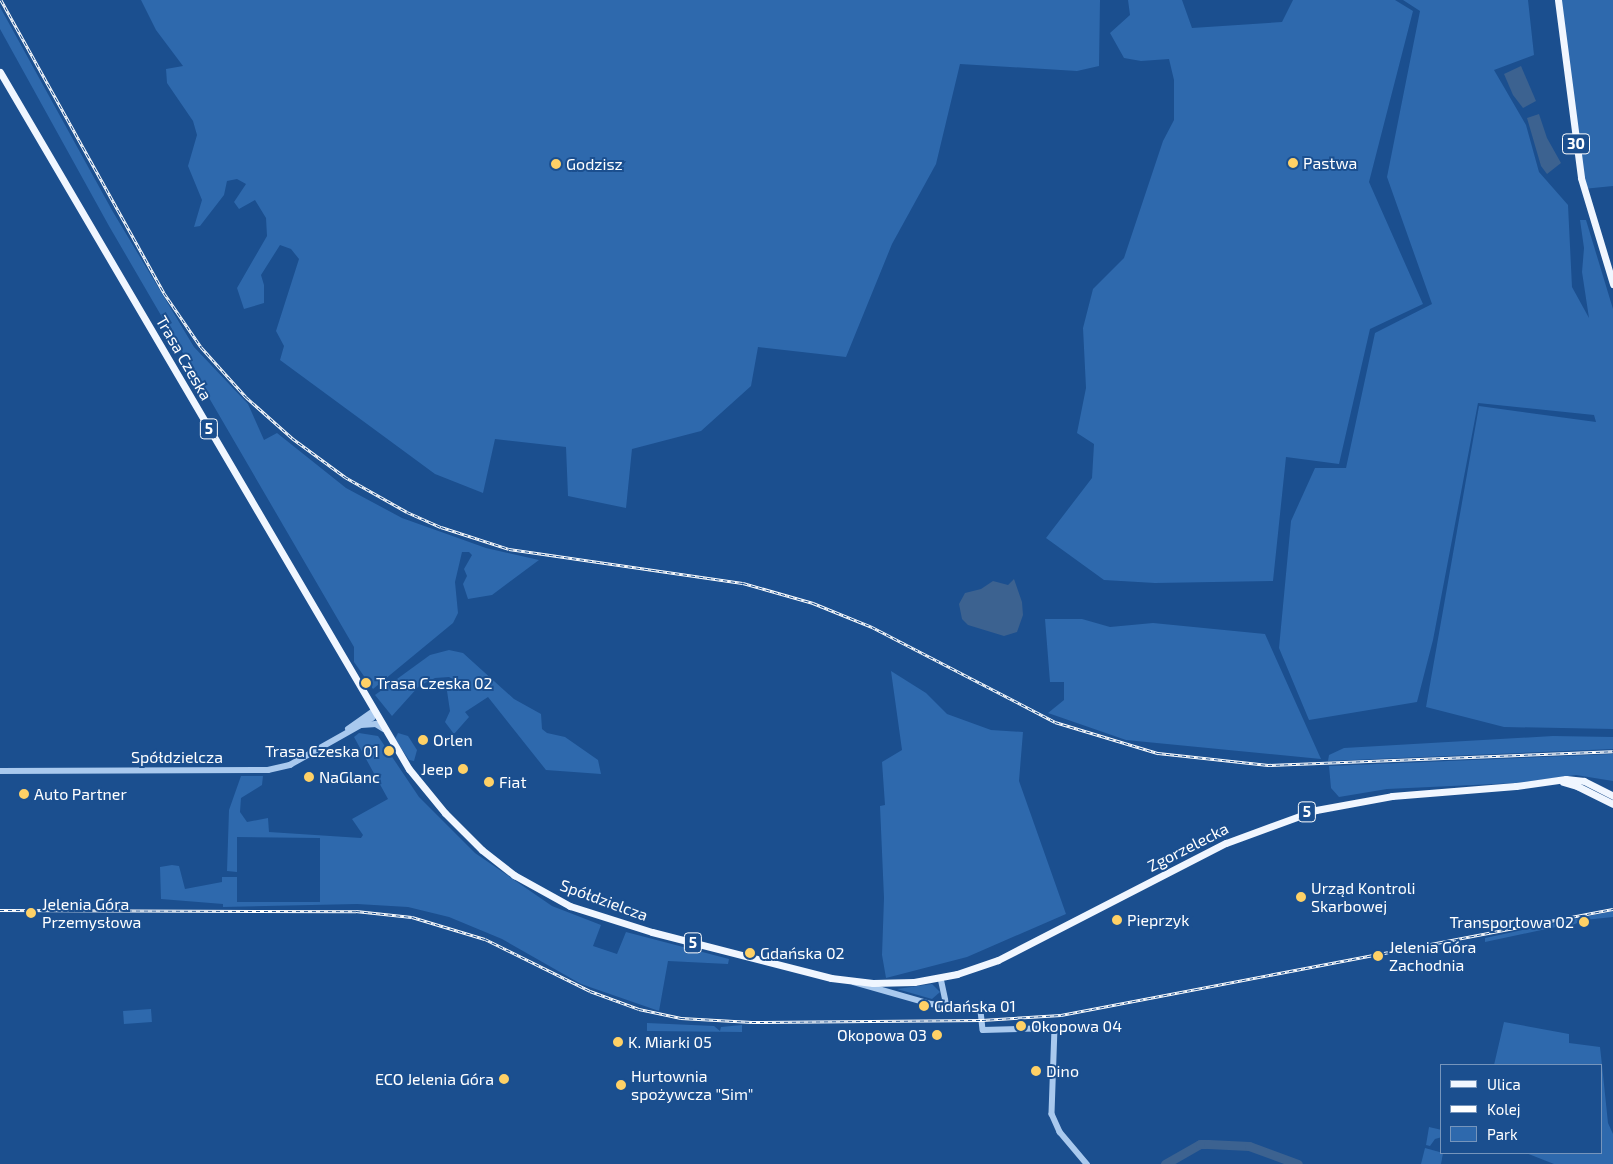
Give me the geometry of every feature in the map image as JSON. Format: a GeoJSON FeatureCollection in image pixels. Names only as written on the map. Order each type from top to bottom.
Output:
{"type":"FeatureCollection","features":[{"type":"Feature","properties":{"kind":"main road","name":"30"},"geometry":{"type":"LineString","coordinates":[[1558,0],[1581,178],[1613,284]]}},
{"type":"Feature","properties":{"kind":"main road","name":"Trasa Czeska"},"geometry":{"type":"LineString","coordinates":[[0,72],[374,711]]}},
{"type":"Feature","properties":{"kind":"main road","name":"Spółdzielcza"},"geometry":{"type":"LineString","coordinates":[[374,711],[416,778],[451,820],[496,862],[541,891],[576,908],[652,932],[852,981]]}},
{"type":"Feature","properties":{"kind":"main road","name":"Zgorzelecka"},"geometry":{"type":"LineString","coordinates":[[852,981],[914,982],[942,978],[998,960],[1220,846],[1299,815],[1392,796],[1576,779],[1613,796]]}},
{"type":"Feature","properties":{"kind":"main road","name":"Zgorzelecka"},"geometry":{"type":"LineString","coordinates":[[1553,782],[1578,786],[1613,804]]}},
{"type":"Feature","properties":{"kind":"street","name":"Spółdzielcza"},"geometry":{"type":"LineString","coordinates":[[361,726],[372,718],[374,711]]}},
{"type":"Feature","properties":{"kind":"street","name":"Spółdzielcza"},"geometry":{"type":"LineString","coordinates":[[0,771],[273,770],[290,765],[345,732],[374,711]]}},
{"type":"Feature","properties":{"kind":"street","name":"Spółdzielcza"},"geometry":{"type":"LineString","coordinates":[[345,732],[361,726],[376,724],[384,729]]}},
{"type":"Feature","properties":{"kind":"street"},"geometry":{"type":"LineString","coordinates":[[942,978],[947,1006]]}},
{"type":"Feature","properties":{"kind":"street"},"geometry":{"type":"LineString","coordinates":[[852,981],[870,989],[947,1006],[981,1011],[983,1030],[1055,1028],[1052,1114],[1060,1132],[1087,1164]]}},
{"type":"Feature","properties":{"kind":"green space"},"geometry":{"type":"Polygon","coordinates":[[[141,0],[1100,0],[1099,66],[1077,71],[960,64],[936,164],[892,244],[846,357],[758,347],[751,386],[701,431],[632,449],[626,508],[568,496],[566,447],[495,439],[483,493],[435,474],[280,360],[284,346],[276,331],[299,259],[291,249],[280,245],[261,275],[264,285],[264,303],[244,309],[237,288],[267,236],[266,218],[255,200],[239,209],[234,202],[246,184],[237,179],[227,181],[224,195],[200,226],[194,227],[202,200],[188,166],[197,135],[193,121],[167,83],[166,69],[183,66],[156,30],[141,0]]]}},
{"type":"Feature","properties":{"kind":"green space"},"geometry":{"type":"Polygon","coordinates":[[[1128,0],[1182,0],[1192,28],[1282,22],[1293,0],[1395,0],[1413,11],[1369,182],[1423,304],[1370,329],[1339,464],[1286,457],[1273,581],[1155,583],[1104,580],[1046,538],[1092,478],[1094,444],[1077,433],[1086,388],[1083,328],[1093,289],[1124,258],[1163,141],[1174,120],[1174,80],[1169,59],[1141,61],[1124,58],[1110,33],[1130,15],[1128,0]]]}},
{"type":"Feature","properties":{"kind":"green space"},"geometry":{"type":"Polygon","coordinates":[[[1403,0],[1528,0],[1534,55],[1494,70],[1526,125],[1539,172],[1568,205],[1572,287],[1589,318],[1582,272],[1584,248],[1580,220],[1586,220],[1613,309],[1613,729],[1504,727],[1426,707],[1479,406],[1596,422],[1594,415],[1478,403],[1433,640],[1417,702],[1309,720],[1279,648],[1291,521],[1315,468],[1346,468],[1375,333],[1432,304],[1387,177],[1420,11],[1403,0]]]}},
{"type":"Feature","properties":{"kind":"green space"},"geometry":{"type":"Polygon","coordinates":[[[1558,0],[1613,0],[1613,186],[1583,189],[1558,0]]]}},
{"type":"Feature","properties":{"kind":"green space"},"geometry":{"type":"Polygon","coordinates":[[[0,7],[113,212],[194,347],[248,404],[264,440],[277,433],[346,488],[402,518],[486,548],[539,560],[492,595],[468,599],[463,584],[467,576],[464,569],[472,555],[469,552],[462,552],[455,582],[458,613],[453,623],[373,689],[354,662],[354,647],[109,226],[0,29],[0,7]]]}},
{"type":"Feature","properties":{"kind":"green space"},"geometry":{"type":"Polygon","coordinates":[[[1045,619],[1082,619],[1110,627],[1153,623],[1265,634],[1321,759],[1126,740],[1048,713],[1064,700],[1064,682],[1050,682],[1045,619]]]}},
{"type":"Feature","properties":{"kind":"green space"},"geometry":{"type":"Polygon","coordinates":[[[449,650],[463,653],[514,699],[541,714],[542,729],[547,733],[565,737],[598,760],[601,774],[546,770],[488,697],[465,712],[469,717],[454,734],[445,722],[450,711],[447,691],[455,680],[449,677],[435,678],[419,686],[392,716],[375,695],[430,655],[449,650]]]}},
{"type":"Feature","properties":{"kind":"green space"},"geometry":{"type":"Polygon","coordinates":[[[891,671],[926,693],[947,714],[991,730],[1023,732],[1019,781],[1066,914],[967,957],[886,978],[882,955],[884,898],[880,806],[885,805],[882,762],[902,750],[891,671]]]}},
{"type":"Feature","properties":{"kind":"green space"},"geometry":{"type":"Polygon","coordinates":[[[359,733],[378,736],[419,797],[475,853],[552,906],[601,925],[593,946],[617,954],[626,932],[729,959],[728,964],[668,961],[659,1011],[581,984],[502,939],[449,917],[408,907],[357,904],[223,907],[223,904],[161,899],[160,867],[172,865],[179,866],[185,889],[222,882],[222,877],[237,877],[237,902],[320,902],[320,838],[237,837],[237,872],[227,871],[229,810],[241,776],[263,776],[262,785],[241,798],[240,812],[247,822],[268,818],[269,832],[361,838],[363,835],[352,819],[388,799],[354,737],[359,733]]]}},
{"type":"Feature","properties":{"kind":"green space"},"geometry":{"type":"Polygon","coordinates":[[[398,733],[408,736],[417,750],[414,761],[409,760],[395,739],[398,733]]]}},
{"type":"Feature","properties":{"kind":"green space"},"geometry":{"type":"Polygon","coordinates":[[[1553,736],[1613,737],[1613,749],[1328,761],[1329,755],[1344,748],[1553,736]]]}},
{"type":"Feature","properties":{"kind":"green space"},"geometry":{"type":"Polygon","coordinates":[[[1613,754],[1613,781],[1576,775],[1516,783],[1387,789],[1339,797],[1331,788],[1329,766],[1613,754]]]}},
{"type":"Feature","properties":{"kind":"green space"},"geometry":{"type":"Polygon","coordinates":[[[1613,911],[1613,917],[1584,920],[1568,927],[1565,925],[1485,942],[1485,938],[1613,911]]]}},
{"type":"Feature","properties":{"kind":"green space"},"geometry":{"type":"Polygon","coordinates":[[[932,984],[940,992],[932,999],[897,989],[932,984]]]}},
{"type":"Feature","properties":{"kind":"green space"},"geometry":{"type":"Polygon","coordinates":[[[151,1009],[152,1022],[124,1024],[123,1011],[151,1009]]]}},
{"type":"Feature","properties":{"kind":"green space"},"geometry":{"type":"Polygon","coordinates":[[[1504,1022],[1569,1034],[1569,1043],[1600,1047],[1602,1064],[1494,1064],[1504,1022]]]}},
{"type":"Feature","properties":{"kind":"green space"},"geometry":{"type":"Polygon","coordinates":[[[647,1023],[714,1026],[720,1031],[721,1027],[742,1025],[742,1032],[647,1031],[647,1023]]]}},
{"type":"Feature","properties":{"kind":"green space"},"geometry":{"type":"Polygon","coordinates":[[[1603,1075],[1608,1123],[1613,1134],[1613,1164],[1554,1164],[1529,1154],[1603,1154],[1603,1075]]]}},
{"type":"Feature","properties":{"kind":"green space"},"geometry":{"type":"Polygon","coordinates":[[[1429,1127],[1440,1130],[1440,1138],[1435,1139],[1430,1146],[1426,1145],[1429,1127]]]}},
{"type":"Feature","properties":{"kind":"green space"},"geometry":{"type":"Polygon","coordinates":[[[1425,1148],[1443,1154],[1441,1164],[1421,1164],[1425,1148]]]}},
{"type":"Feature","properties":{"kind":"shaded area"},"geometry":{"type":"Polygon","coordinates":[[[1521,66],[1536,101],[1523,108],[1513,95],[1504,74],[1521,66]]]}},
{"type":"Feature","properties":{"kind":"shaded area"},"geometry":{"type":"Polygon","coordinates":[[[1539,114],[1547,138],[1561,163],[1547,174],[1541,166],[1527,118],[1539,114]]]}},
{"type":"Feature","properties":{"kind":"shaded area"},"geometry":{"type":"Polygon","coordinates":[[[1014,579],[1022,602],[1023,615],[1017,632],[1004,636],[968,625],[962,619],[959,604],[965,593],[981,589],[993,581],[1008,585],[1014,579]]]}},
{"type":"Feature","properties":{"kind":"waterway"},"geometry":{"type":"LineString","coordinates":[[1165,1164],[1200,1144],[1249,1146],[1298,1164]]}},
{"type":"Feature","properties":{"kind":"railway"},"geometry":{"type":"LineString","coordinates":[[1,0],[164,293],[201,347],[246,397],[292,438],[345,477],[407,512],[441,527],[509,549],[743,583],[813,603],[872,627],[1055,722],[1158,753],[1268,765],[1613,751]]}},
{"type":"Feature","properties":{"kind":"railway"},"geometry":{"type":"LineString","coordinates":[[0,910],[356,911],[412,917],[485,939],[590,991],[639,1009],[681,1018],[752,1022],[982,1020],[1061,1015],[1613,909]]}},
{"type":"Feature","properties":{"kind":"place","name":"Pastwa"},"geometry":{"type":"Point","coordinates":[1293,163]}},
{"type":"Feature","properties":{"kind":"place","name":"Godzisz"},"geometry":{"type":"Point","coordinates":[556,164]}},
{"type":"Feature","properties":{"kind":"place","name":"Trasa Czeska 02"},"geometry":{"type":"Point","coordinates":[366,683]}},
{"type":"Feature","properties":{"kind":"place","name":"Orlen"},"geometry":{"type":"Point","coordinates":[423,740]}},
{"type":"Feature","properties":{"kind":"place","name":"Trasa Czeska 01"},"geometry":{"type":"Point","coordinates":[389,751]}},
{"type":"Feature","properties":{"kind":"place","name":"Jeep"},"geometry":{"type":"Point","coordinates":[463,769]}},
{"type":"Feature","properties":{"kind":"place","name":"NaGlanc"},"geometry":{"type":"Point","coordinates":[309,777]}},
{"type":"Feature","properties":{"kind":"place","name":"Fiat"},"geometry":{"type":"Point","coordinates":[489,782]}},
{"type":"Feature","properties":{"kind":"place","name":"Auto Partner"},"geometry":{"type":"Point","coordinates":[24,794]}},
{"type":"Feature","properties":{"kind":"place","name":"Urząd Kontroli Skarbowej"},"geometry":{"type":"Point","coordinates":[1301,897]}},
{"type":"Feature","properties":{"kind":"place","name":"Jelenia Góra Przemysłowa"},"geometry":{"type":"Point","coordinates":[31,913]}},
{"type":"Feature","properties":{"kind":"place","name":"Pieprzyk"},"geometry":{"type":"Point","coordinates":[1117,920]}},
{"type":"Feature","properties":{"kind":"place","name":"Transportowa 02"},"geometry":{"type":"Point","coordinates":[1584,922]}},
{"type":"Feature","properties":{"kind":"place","name":"Gdańska 02"},"geometry":{"type":"Point","coordinates":[750,953]}},
{"type":"Feature","properties":{"kind":"place","name":"Jelenia Góra Zachodnia"},"geometry":{"type":"Point","coordinates":[1378,956]}},
{"type":"Feature","properties":{"kind":"place","name":"Gdańska 01"},"geometry":{"type":"Point","coordinates":[924,1006]}},
{"type":"Feature","properties":{"kind":"place","name":"Okopowa 04"},"geometry":{"type":"Point","coordinates":[1021,1026]}},
{"type":"Feature","properties":{"kind":"place","name":"Okopowa 03"},"geometry":{"type":"Point","coordinates":[937,1035]}},
{"type":"Feature","properties":{"kind":"place","name":"K. Miarki 05"},"geometry":{"type":"Point","coordinates":[618,1042]}},
{"type":"Feature","properties":{"kind":"place","name":"Dino"},"geometry":{"type":"Point","coordinates":[1036,1071]}},
{"type":"Feature","properties":{"kind":"place","name":"ECO Jelenia Góra"},"geometry":{"type":"Point","coordinates":[504,1079]}},
{"type":"Feature","properties":{"kind":"place","name":"Hurtownia spożywcza \"Sim\""},"geometry":{"type":"Point","coordinates":[621,1085]}}]}
